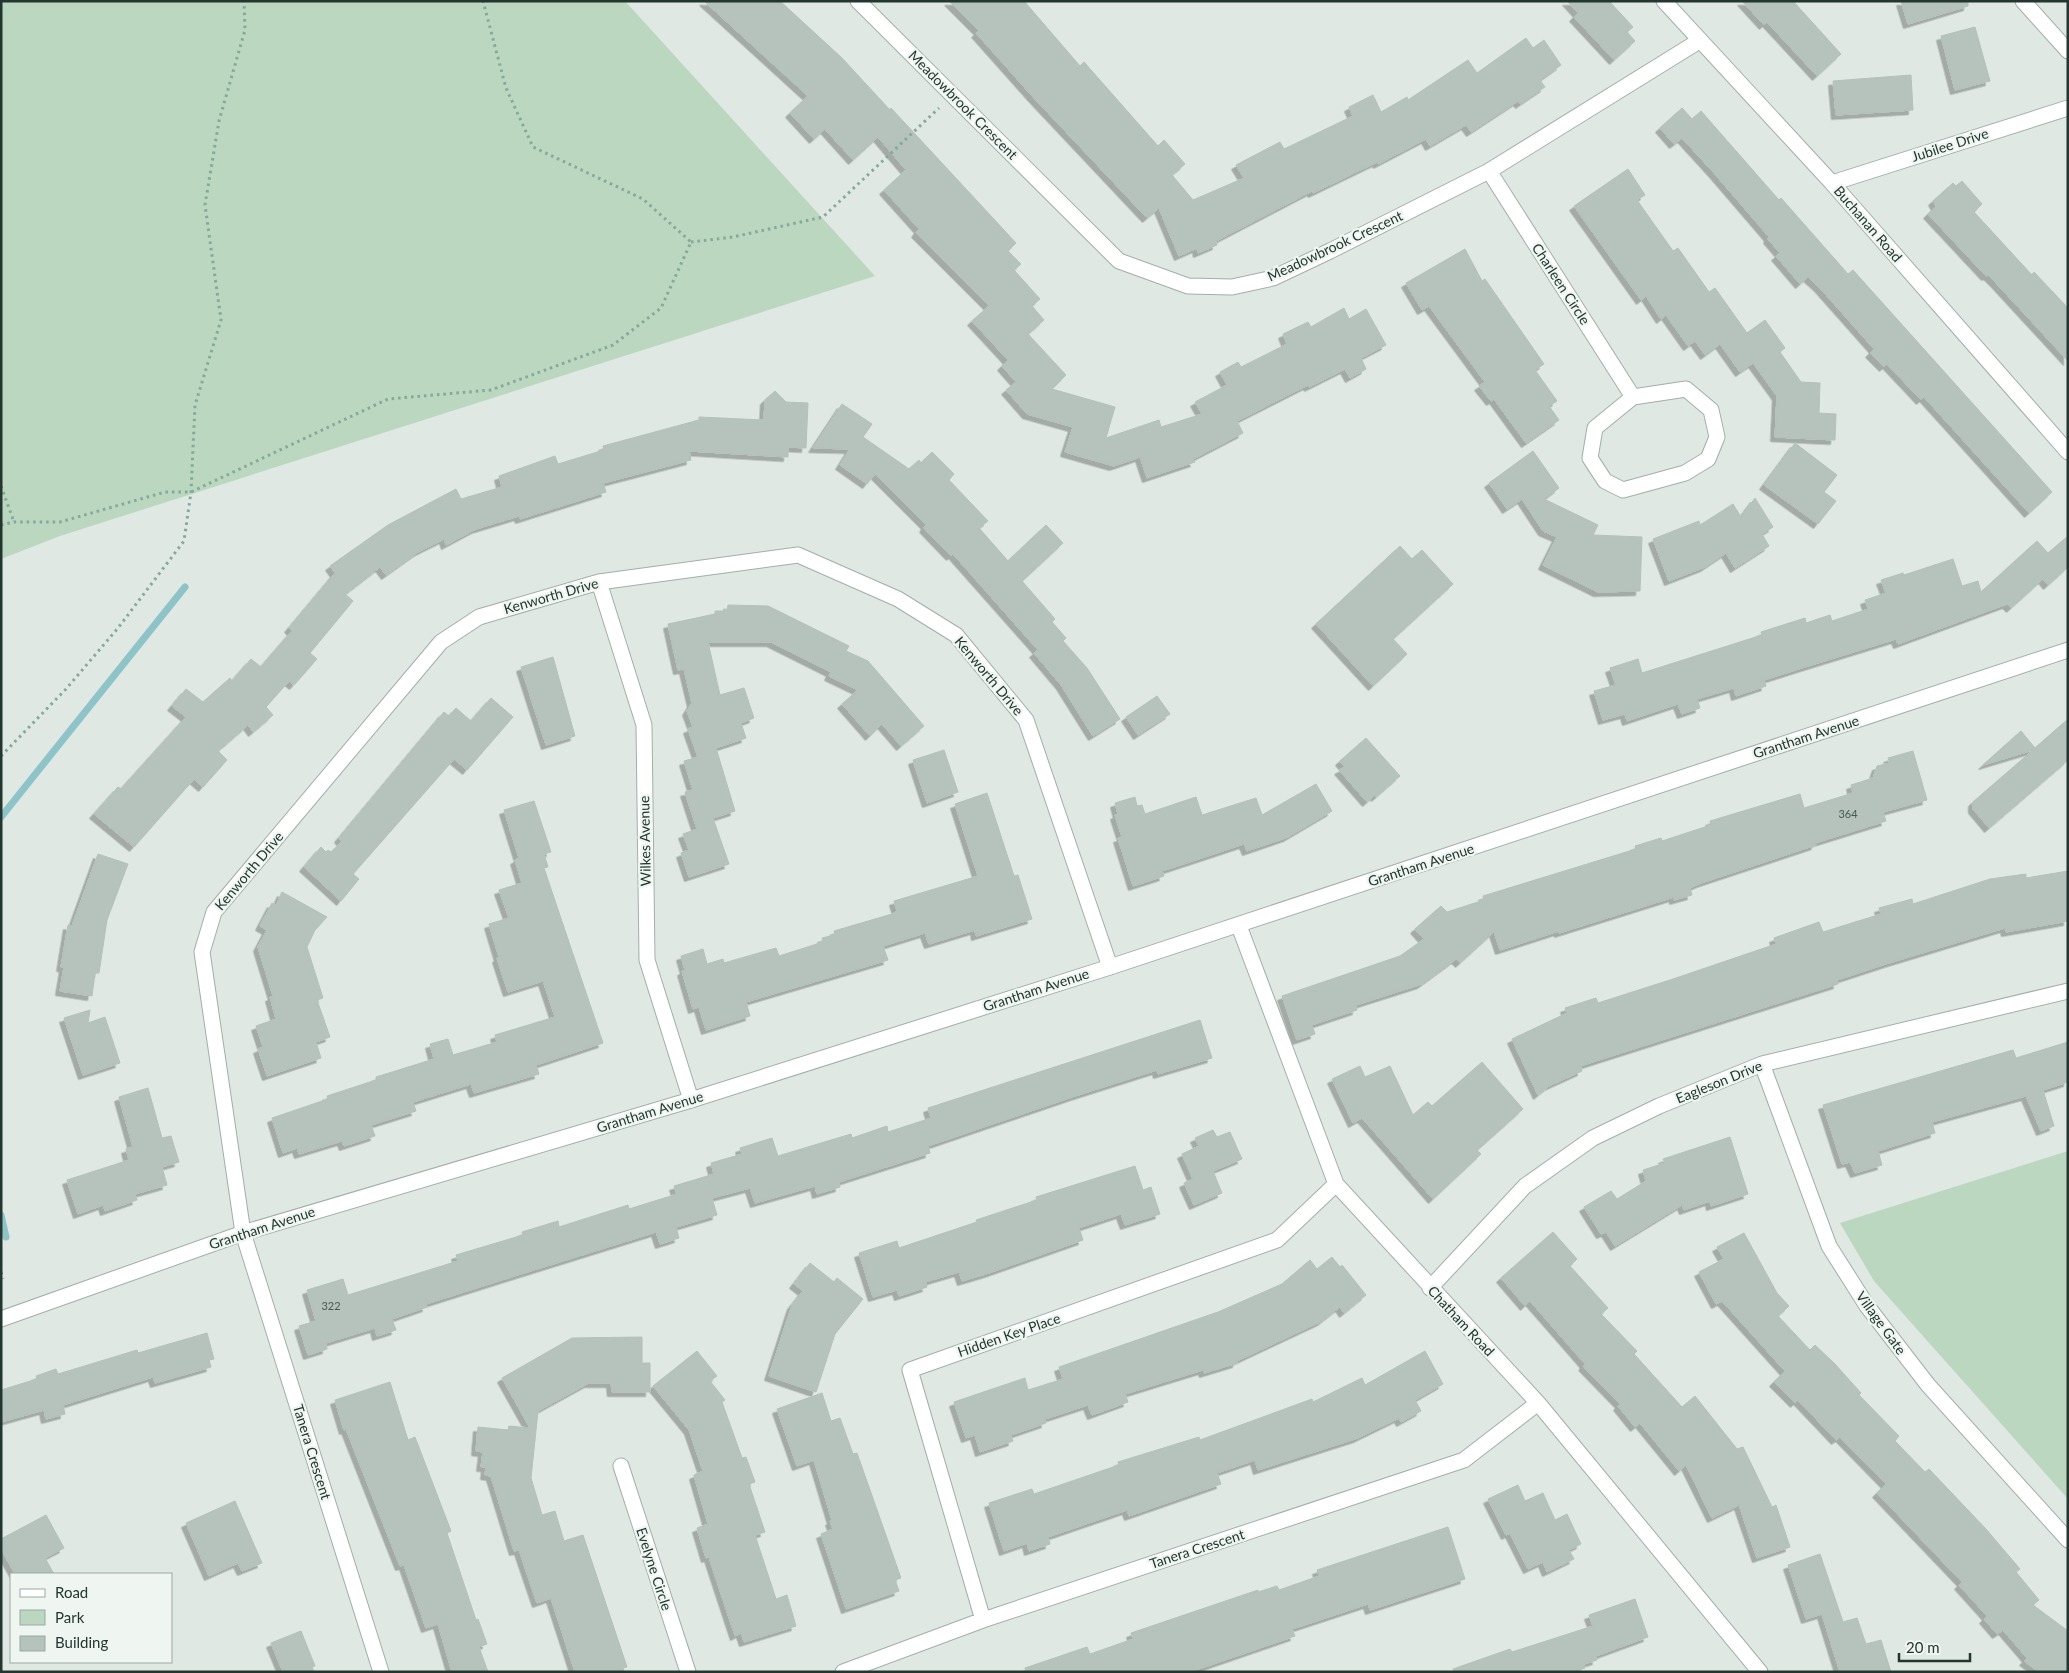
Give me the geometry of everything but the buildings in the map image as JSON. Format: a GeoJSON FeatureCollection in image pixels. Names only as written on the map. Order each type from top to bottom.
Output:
{"type":"FeatureCollection","features":[{"type":"Feature","properties":{"kind":"street","name":"Meadowbrook Crescent"},"geometry":{"type":"LineString","coordinates":[[858,1],[1118,260],[1188,286],[1232,287],[1273,278],[1489,172],[1699,41]]}},
{"type":"Feature","properties":{"kind":"street","name":"Buchanan Road"},"geometry":{"type":"LineString","coordinates":[[1664,1],[1832,183],[2068,452]]}},
{"type":"Feature","properties":{"kind":"street"},"geometry":{"type":"LineString","coordinates":[[2023,1],[2068,51]]}},
{"type":"Feature","properties":{"kind":"street","name":"Jubilee Drive"},"geometry":{"type":"LineString","coordinates":[[1832,183],[2068,108]]}},
{"type":"Feature","properties":{"kind":"street","name":"Charleen Circle"},"geometry":{"type":"LineString","coordinates":[[1489,172],[1633,397]]}},
{"type":"Feature","properties":{"kind":"street"},"geometry":{"type":"LineString","coordinates":[[1686,389],[1711,410],[1717,437],[1708,458],[1685,473],[1623,490],[1605,481],[1590,458],[1595,428],[1633,397],[1686,389]]}},
{"type":"Feature","properties":{"kind":"street","name":"Kenworth Drive"},"geometry":{"type":"LineString","coordinates":[[243,1233],[202,952],[214,912],[441,642],[479,617],[599,582],[798,555],[898,599],[956,635],[1026,720],[1110,967]]}},
{"type":"Feature","properties":{"kind":"street","name":"Wilkes Avenue"},"geometry":{"type":"LineString","coordinates":[[599,582],[644,725],[647,960],[691,1100]]}},
{"type":"Feature","properties":{"kind":"street","name":"Grantham Avenue"},"geometry":{"type":"LineString","coordinates":[[1,1319],[243,1233],[691,1100],[1239,926],[2068,650]]}},
{"type":"Feature","properties":{"kind":"street","name":"Chatham Road"},"geometry":{"type":"LineString","coordinates":[[1239,926],[1336,1184],[1538,1403],[1760,1672]]}},
{"type":"Feature","properties":{"kind":"street","name":"Eagleson Drive"},"geometry":{"type":"LineString","coordinates":[[1430,1288],[1525,1186],[1594,1138],[1659,1106],[1762,1064],[2068,991]]}},
{"type":"Feature","properties":{"kind":"street","name":"Village Gate"},"geometry":{"type":"LineString","coordinates":[[1762,1064],[1829,1246],[1866,1306],[1928,1385],[2068,1540]]}},
{"type":"Feature","properties":{"kind":"street","name":"Hidden Key Place"},"geometry":{"type":"LineString","coordinates":[[984,1620],[910,1370],[1277,1240],[1336,1184]]}},
{"type":"Feature","properties":{"kind":"street","name":"Tanera Crescent"},"geometry":{"type":"LineString","coordinates":[[243,1233],[381,1672]]}},
{"type":"Feature","properties":{"kind":"street","name":"Tanera Crescent"},"geometry":{"type":"LineString","coordinates":[[843,1672],[984,1620],[1464,1460],[1538,1403]]}},
{"type":"Feature","properties":{"kind":"street","name":"Evelyne Circle"},"geometry":{"type":"LineString","coordinates":[[621,1466],[688,1672]]}},
{"type":"Feature","properties":{"kind":"path"},"geometry":{"type":"LineString","coordinates":[[1,756],[66,689],[118,628],[184,541],[191,492],[195,405],[221,320],[205,205],[219,121],[245,30],[244,1]]}},
{"type":"Feature","properties":{"kind":"path"},"geometry":{"type":"LineString","coordinates":[[483,1],[506,88],[533,147],[643,199],[691,242],[733,237],[823,217],[953,96]]}},
{"type":"Feature","properties":{"kind":"path"},"geometry":{"type":"LineString","coordinates":[[1,525],[14,522],[60,522],[165,492],[191,492],[388,398],[491,390],[614,345],[661,308],[691,242]]}},
{"type":"Feature","properties":{"kind":"path"},"geometry":{"type":"LineString","coordinates":[[1,486],[14,522]]}},
{"type":"Feature","properties":{"kind":"path"},"geometry":{"type":"LineString","coordinates":[[1,1272],[3,1279]]}},
{"type":"Feature","properties":{"kind":"green space"},"geometry":{"type":"Polygon","coordinates":[[[1,1],[625,1],[875,276],[60,536],[1,559],[1,1]]]}},
{"type":"Feature","properties":{"kind":"green space"},"geometry":{"type":"Polygon","coordinates":[[[2068,1151],[2068,1499],[1874,1281],[1840,1223],[2068,1151]]]}},
{"type":"Feature","properties":{"kind":"waterway"},"geometry":{"type":"LineString","coordinates":[[1,817],[185,587]]}},
{"type":"Feature","properties":{"kind":"waterway"},"geometry":{"type":"LineString","coordinates":[[1,1215],[6,1237]]}}]}
